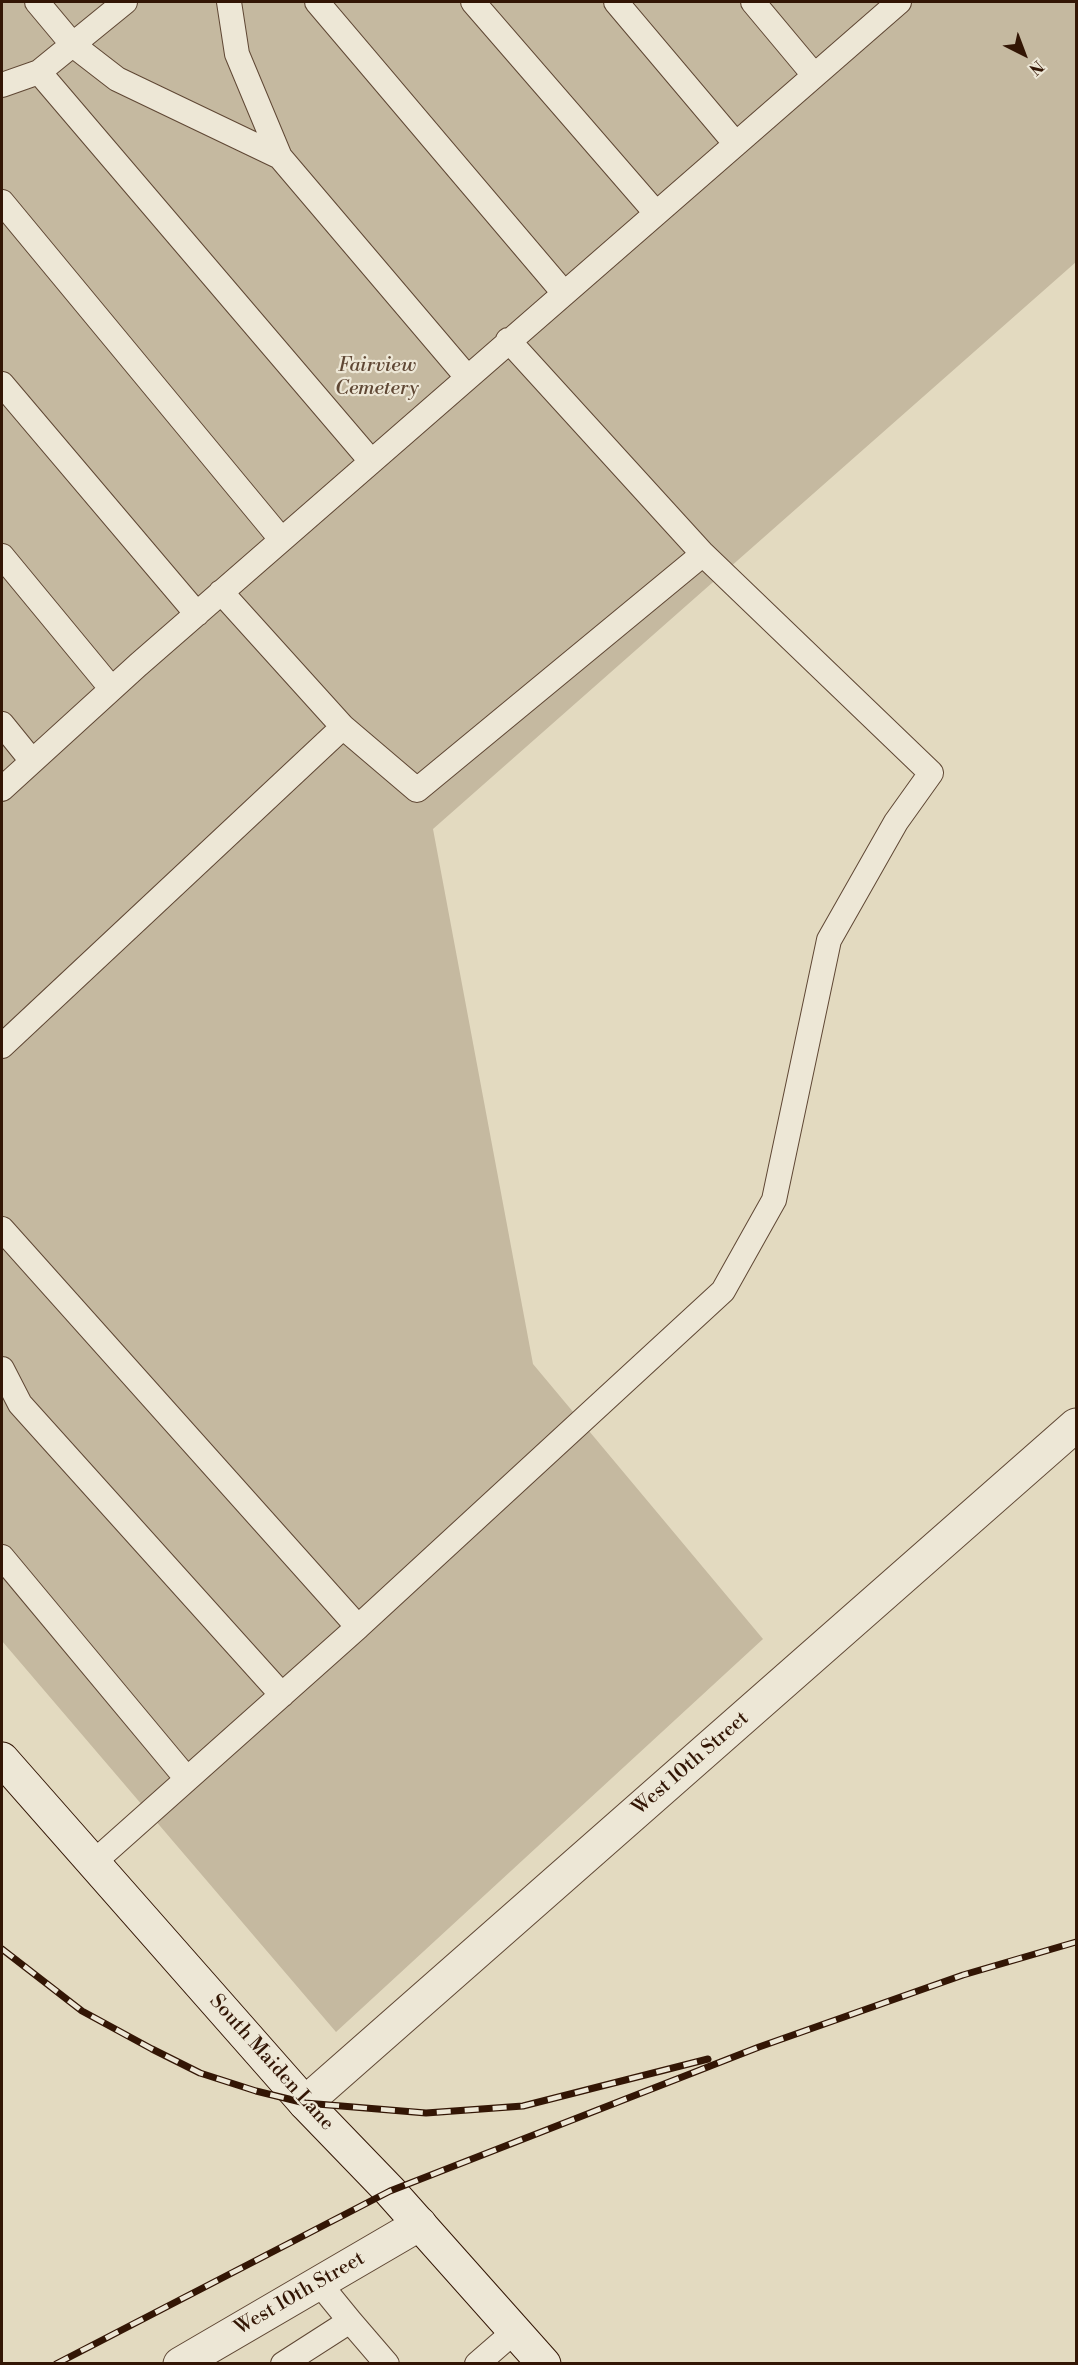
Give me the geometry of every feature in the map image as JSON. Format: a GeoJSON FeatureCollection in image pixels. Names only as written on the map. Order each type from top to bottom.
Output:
{"type":"FeatureCollection","features":[{"type":"Feature","properties":{"kind":"street","name":"West 10th Street"},"geometry":{"type":"LineString","coordinates":[[305,2103],[1077,1425]]}},
{"type":"Feature","properties":{"kind":"street","name":"South Maiden Lane"},"geometry":{"type":"LineString","coordinates":[[2,1759],[305,2103],[420,2224],[544,2364]]}},
{"type":"Feature","properties":{"kind":"street","name":"West 10th Street"},"geometry":{"type":"LineString","coordinates":[[180,2364],[420,2224]]}},
{"type":"Feature","properties":{"kind":"lane"},"geometry":{"type":"LineString","coordinates":[[37,2],[73,45],[117,79],[280,158]]}},
{"type":"Feature","properties":{"kind":"lane"},"geometry":{"type":"LineString","coordinates":[[2,86],[39,72],[125,2]]}},
{"type":"Feature","properties":{"kind":"lane"},"geometry":{"type":"LineString","coordinates":[[229,2],[237,54],[280,158],[467,377]]}},
{"type":"Feature","properties":{"kind":"lane"},"geometry":{"type":"LineString","coordinates":[[317,2],[564,293]]}},
{"type":"Feature","properties":{"kind":"lane"},"geometry":{"type":"LineString","coordinates":[[473,2],[656,213]]}},
{"type":"Feature","properties":{"kind":"lane"},"geometry":{"type":"LineString","coordinates":[[616,2],[735,143]]}},
{"type":"Feature","properties":{"kind":"lane"},"geometry":{"type":"LineString","coordinates":[[753,2],[814,75]]}},
{"type":"Feature","properties":{"kind":"lane"},"geometry":{"type":"LineString","coordinates":[[2,789],[111,688],[508,340],[899,2]]}},
{"type":"Feature","properties":{"kind":"lane"},"geometry":{"type":"LineString","coordinates":[[39,72],[371,461]]}},
{"type":"Feature","properties":{"kind":"lane"},"geometry":{"type":"LineString","coordinates":[[2,202],[281,539]]}},
{"type":"Feature","properties":{"kind":"lane"},"geometry":{"type":"LineString","coordinates":[[93,1863],[358,1627],[723,1291],[774,1200],[829,940],[896,822],[931,773],[704,554],[508,340]]}},
{"type":"Feature","properties":{"kind":"lane"},"geometry":{"type":"LineString","coordinates":[[2,384],[196,614]]}},
{"type":"Feature","properties":{"kind":"lane"},"geometry":{"type":"LineString","coordinates":[[221,592],[343,727],[417,790],[704,554]]}},
{"type":"Feature","properties":{"kind":"lane"},"geometry":{"type":"LineString","coordinates":[[2,556],[111,688]]}},
{"type":"Feature","properties":{"kind":"lane"},"geometry":{"type":"LineString","coordinates":[[2,724],[32,761]]}},
{"type":"Feature","properties":{"kind":"lane"},"geometry":{"type":"LineString","coordinates":[[2,1046],[343,727]]}},
{"type":"Feature","properties":{"kind":"lane"},"geometry":{"type":"LineString","coordinates":[[6,1241],[358,1627]]}},
{"type":"Feature","properties":{"kind":"lane"},"geometry":{"type":"LineString","coordinates":[[2,1369],[20,1404],[282,1695]]}},
{"type":"Feature","properties":{"kind":"lane"},"geometry":{"type":"LineString","coordinates":[[2,1557],[187,1779]]}},
{"type":"Feature","properties":{"kind":"lane"},"geometry":{"type":"LineString","coordinates":[[319,2283],[387,2364]]}},
{"type":"Feature","properties":{"kind":"lane"},"geometry":{"type":"LineString","coordinates":[[283,2364],[350,2320]]}},
{"type":"Feature","properties":{"kind":"lane"},"geometry":{"type":"LineString","coordinates":[[477,2364],[515,2331]]}},
{"type":"Feature","properties":{"kind":"green space","name":"Fairview Cemetery"},"geometry":{"type":"Polygon","coordinates":[[[2,2],[1076,2],[1076,262],[433,829],[533,1364],[763,1639],[336,2032],[2,1641],[2,2]]]}},
{"type":"Feature","properties":{"kind":"railway"},"geometry":{"type":"LineString","coordinates":[[56,2364],[390,2191],[759,2047],[963,1975],[1076,1942]]}},
{"type":"Feature","properties":{"kind":"railway"},"geometry":{"type":"LineString","coordinates":[[2,1949],[82,2011],[152,2049],[200,2073],[256,2091],[305,2103],[426,2113],[523,2106],[708,2059]]}}]}
